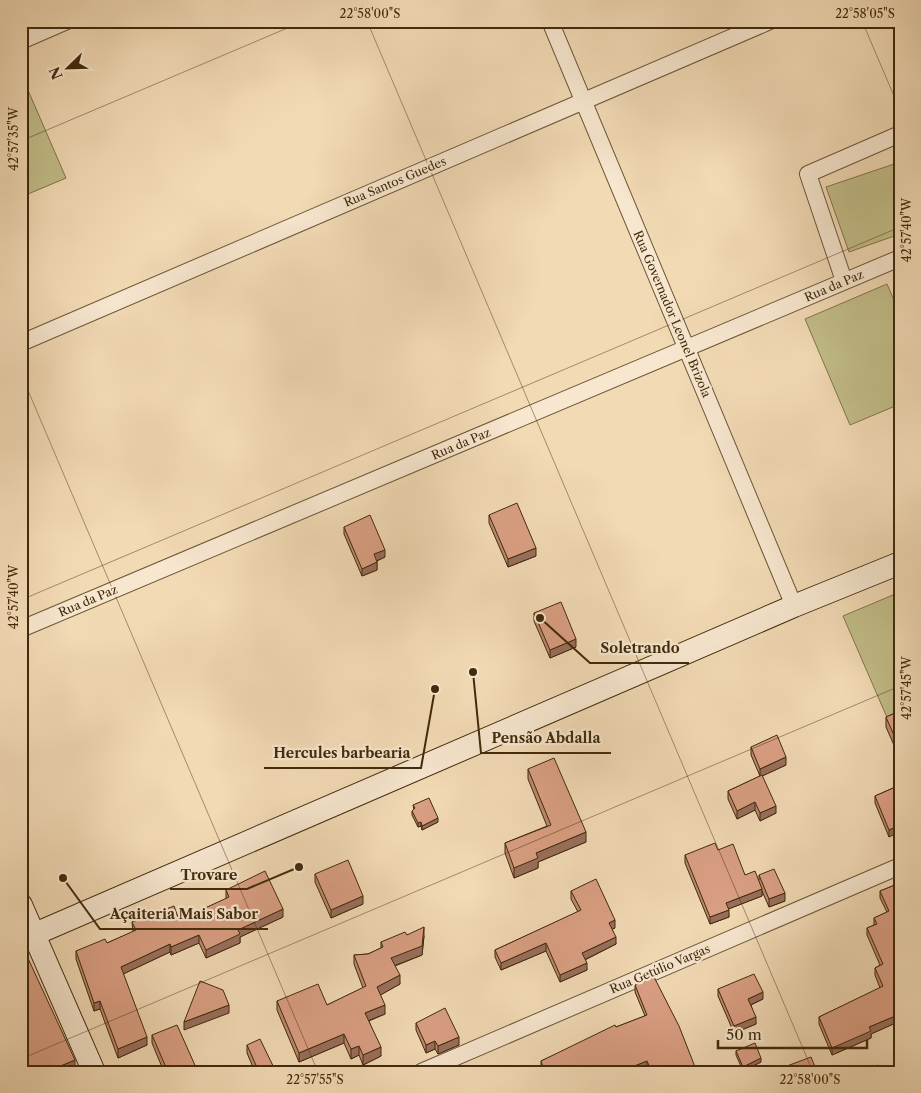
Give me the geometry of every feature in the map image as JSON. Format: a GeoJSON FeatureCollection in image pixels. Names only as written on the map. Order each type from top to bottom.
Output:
{"type":"FeatureCollection","features":[{"type":"Feature","properties":{"kind":"street"},"geometry":{"type":"LineString","coordinates":[[21,41],[67,21]]}},
{"type":"Feature","properties":{"kind":"street","name":"Rua Governador Leonel Brizola"},"geometry":{"type":"LineString","coordinates":[[550,21],[794,606]]}},
{"type":"Feature","properties":{"kind":"street","name":"Rua Santos Guedes"},"geometry":{"type":"LineString","coordinates":[[21,343],[770,21]]}},
{"type":"Feature","properties":{"kind":"street"},"geometry":{"type":"LineString","coordinates":[[844,281],[808,174],[900,134]]}},
{"type":"Feature","properties":{"kind":"street","name":"Rua da Paz"},"geometry":{"type":"LineString","coordinates":[[21,629],[686,350],[900,258]]}},
{"type":"Feature","properties":{"kind":"street"},"geometry":{"type":"LineString","coordinates":[[27,938],[794,606],[900,563]]}},
{"type":"Feature","properties":{"kind":"street","name":"Rua Getúlio Vargas"},"geometry":{"type":"LineString","coordinates":[[421,1072],[900,866]]}},
{"type":"Feature","properties":{"kind":"street"},"geometry":{"type":"LineString","coordinates":[[21,906],[27,938],[94,1072]]}},
{"type":"Feature","properties":{"kind":"shaded area"},"geometry":{"type":"Polygon","coordinates":[[[21,74],[66,178],[21,197],[21,74]]]}},
{"type":"Feature","properties":{"kind":"shaded area"},"geometry":{"type":"Polygon","coordinates":[[[900,162],[900,234],[849,252],[826,187],[900,162]]]}},
{"type":"Feature","properties":{"kind":"shaded area"},"geometry":{"type":"Polygon","coordinates":[[[887,284],[900,314],[900,404],[850,425],[805,319],[887,284]]]}},
{"type":"Feature","properties":{"kind":"shaded area"},"geometry":{"type":"Polygon","coordinates":[[[900,592],[900,718],[889,722],[843,616],[900,592]]]}},
{"type":"Feature","properties":{"kind":"building"},"geometry":{"type":"Polygon","coordinates":[[[517,503],[536,548],[508,559],[489,515],[517,503]]]}},
{"type":"Feature","properties":{"kind":"building"},"geometry":{"type":"Polygon","coordinates":[[[370,515],[385,550],[374,554],[377,562],[362,569],[344,527],[370,515]]]}},
{"type":"Feature","properties":{"kind":"building"},"geometry":{"type":"Polygon","coordinates":[[[561,602],[576,639],[550,650],[534,613],[561,602]]]}},
{"type":"Feature","properties":{"kind":"building"},"geometry":{"type":"Polygon","coordinates":[[[900,711],[900,749],[886,717],[900,711]]]}},
{"type":"Feature","properties":{"kind":"building"},"geometry":{"type":"Polygon","coordinates":[[[777,735],[786,757],[760,769],[751,747],[777,735]]]}},
{"type":"Feature","properties":{"kind":"building"},"geometry":{"type":"Polygon","coordinates":[[[554,758],[586,832],[536,853],[538,858],[514,868],[505,843],[551,825],[528,769],[554,758]]]}},
{"type":"Feature","properties":{"kind":"building"},"geometry":{"type":"Polygon","coordinates":[[[762,775],[776,806],[760,813],[755,802],[737,811],[728,791],[762,775]]]}},
{"type":"Feature","properties":{"kind":"building"},"geometry":{"type":"Polygon","coordinates":[[[900,785],[900,825],[889,830],[875,796],[900,785]]]}},
{"type":"Feature","properties":{"kind":"building"},"geometry":{"type":"Polygon","coordinates":[[[429,798],[438,818],[422,826],[421,822],[418,823],[412,811],[415,808],[413,805],[429,798]]]}},
{"type":"Feature","properties":{"kind":"building"},"geometry":{"type":"Polygon","coordinates":[[[715,843],[718,850],[733,844],[745,875],[755,871],[762,889],[726,903],[729,910],[710,917],[685,855],[715,843]]]}},
{"type":"Feature","properties":{"kind":"building"},"geometry":{"type":"Polygon","coordinates":[[[348,860],[363,896],[331,910],[315,874],[348,860]]]}},
{"type":"Feature","properties":{"kind":"building"},"geometry":{"type":"Polygon","coordinates":[[[774,869],[785,893],[769,899],[759,875],[774,869]]]}},
{"type":"Feature","properties":{"kind":"building"},"geometry":{"type":"Polygon","coordinates":[[[265,871],[283,909],[238,930],[240,934],[206,950],[199,935],[171,947],[170,944],[121,967],[147,1037],[118,1049],[100,1001],[94,1003],[76,951],[105,939],[107,943],[136,930],[132,922],[174,906],[179,920],[229,897],[226,890],[265,871]]]}},
{"type":"Feature","properties":{"kind":"building"},"geometry":{"type":"Polygon","coordinates":[[[596,879],[615,920],[609,923],[616,937],[582,953],[587,963],[560,975],[546,943],[501,963],[495,950],[581,910],[571,891],[596,879]]]}},
{"type":"Feature","properties":{"kind":"building"},"geometry":{"type":"Polygon","coordinates":[[[900,883],[900,1014],[869,1027],[871,1031],[832,1048],[819,1017],[883,986],[875,968],[883,964],[867,928],[877,924],[874,918],[889,911],[880,891],[900,883]]]}},
{"type":"Feature","properties":{"kind":"building"},"geometry":{"type":"Polygon","coordinates":[[[424,927],[422,946],[391,958],[400,975],[377,987],[385,1005],[365,1013],[381,1047],[363,1055],[359,1046],[351,1049],[344,1034],[299,1053],[277,1001],[318,984],[327,1005],[366,986],[354,955],[368,954],[383,947],[381,942],[405,932],[407,935],[424,927]]]}},
{"type":"Feature","properties":{"kind":"building"},"geometry":{"type":"Polygon","coordinates":[[[26,954],[75,1060],[46,1072],[21,1072],[21,956],[26,954]]]}},
{"type":"Feature","properties":{"kind":"building"},"geometry":{"type":"Polygon","coordinates":[[[754,974],[763,992],[748,999],[756,1017],[734,1026],[718,989],[754,974]]]}},
{"type":"Feature","properties":{"kind":"building"},"geometry":{"type":"Polygon","coordinates":[[[654,977],[679,1026],[697,1072],[652,1072],[647,1061],[619,1072],[545,1072],[541,1061],[615,1025],[616,1027],[647,1015],[635,985],[654,977]]]}},
{"type":"Feature","properties":{"kind":"building"},"geometry":{"type":"Polygon","coordinates":[[[200,981],[223,990],[229,1005],[184,1022],[200,981]]]}},
{"type":"Feature","properties":{"kind":"building"},"geometry":{"type":"Polygon","coordinates":[[[445,1008],[459,1037],[438,1046],[435,1041],[426,1045],[416,1023],[445,1008]]]}},
{"type":"Feature","properties":{"kind":"building"},"geometry":{"type":"Polygon","coordinates":[[[177,1025],[198,1072],[168,1072],[152,1035],[177,1025]]]}},
{"type":"Feature","properties":{"kind":"building"},"geometry":{"type":"Polygon","coordinates":[[[260,1039],[276,1072],[259,1072],[247,1045],[260,1039]]]}},
{"type":"Feature","properties":{"kind":"building"},"geometry":{"type":"Polygon","coordinates":[[[755,1043],[761,1058],[743,1067],[736,1051],[755,1043]]]}},
{"type":"Feature","properties":{"kind":"building"},"geometry":{"type":"Polygon","coordinates":[[[811,1057],[817,1072],[771,1072],[811,1057]]]}},
{"type":"Feature","properties":{"kind":"building"},"geometry":{"type":"Polygon","coordinates":[[[878,1065],[881,1072],[863,1072],[878,1065]]]}},
{"type":"Feature","properties":{"kind":"building"},"geometry":{"type":"Polygon","coordinates":[[[900,1067],[900,1072],[890,1072],[900,1067]]]}},
{"type":"Feature","properties":{"kind":"building"},"geometry":{"type":"Polygon","coordinates":[[[484,1068],[485,1072],[475,1072],[484,1068]]]}},
{"type":"Feature","properties":{"kind":"place","name":"Soletrando"},"geometry":{"type":"Point","coordinates":[540,618]}},
{"type":"Feature","properties":{"kind":"place","name":"Pensão Abdalla"},"geometry":{"type":"Point","coordinates":[473,672]}},
{"type":"Feature","properties":{"kind":"place","name":"Hercules barbearia"},"geometry":{"type":"Point","coordinates":[435,689]}},
{"type":"Feature","properties":{"kind":"place","name":"Trovare"},"geometry":{"type":"Point","coordinates":[299,867]}},
{"type":"Feature","properties":{"kind":"place","name":"Açaiteria Mais Sabor"},"geometry":{"type":"Point","coordinates":[63,878]}}]}
